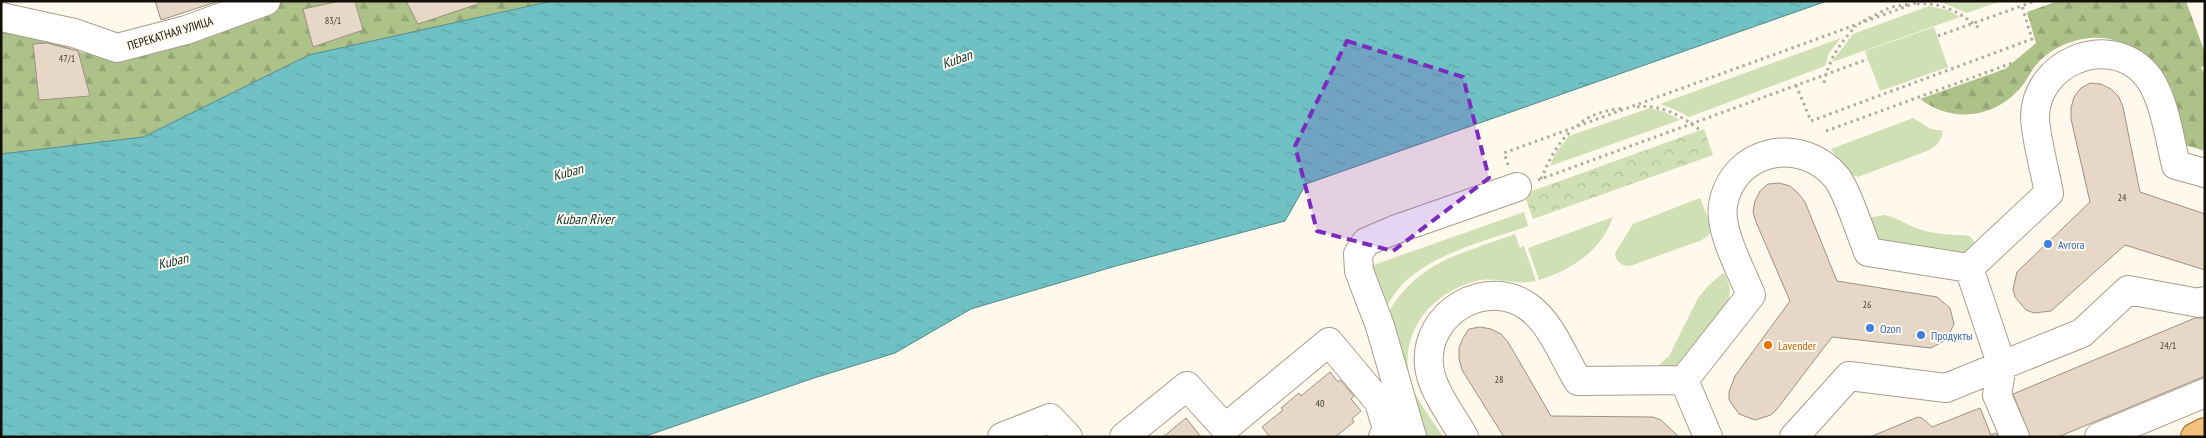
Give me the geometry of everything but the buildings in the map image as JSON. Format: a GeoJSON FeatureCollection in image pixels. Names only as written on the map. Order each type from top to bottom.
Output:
{"type":"FeatureCollection","features":[{"type":"Feature","properties":{"kind":"main road"},"geometry":{"type":"LineString","coordinates":[[2195,437],[2205,432]]}},
{"type":"Feature","properties":{"kind":"street"},"geometry":{"type":"LineString","coordinates":[[1,17],[74,32],[117,48],[186,30],[266,1]]}},
{"type":"Feature","properties":{"kind":"street"},"geometry":{"type":"LineString","coordinates":[[1969,268],[2049,193],[2035,117],[2039,96],[2049,78],[2065,64],[2085,55],[2106,54],[2126,60],[2144,72],[2156,89],[2176,165],[2205,173]]}},
{"type":"Feature","properties":{"kind":"street"},"geometry":{"type":"LineString","coordinates":[[1684,380],[1750,295],[1724,227],[1723,206],[1730,185],[1743,168],[1761,156],[1782,151],[1804,154],[1823,164],[1838,180],[1868,252],[1969,268]]}},
{"type":"Feature","properties":{"kind":"street"},"geometry":{"type":"LineString","coordinates":[[1412,437],[1380,326],[1359,271],[1358,254],[1366,242],[1394,230],[1533,183]]}},
{"type":"Feature","properties":{"kind":"street"},"geometry":{"type":"LineString","coordinates":[[1969,268],[2002,366],[1997,395],[2015,437]]}},
{"type":"Feature","properties":{"kind":"street"},"geometry":{"type":"LineString","coordinates":[[1794,437],[1849,376],[1946,388],[2082,333],[2128,290],[2198,303],[2205,301]]}},
{"type":"Feature","properties":{"kind":"street"},"geometry":{"type":"LineString","coordinates":[[1464,437],[1435,385],[1429,365],[1430,345],[1438,325],[1452,310],[1470,299],[1490,296],[1511,298],[1529,308],[1544,323],[1578,381],[1684,380]]}},
{"type":"Feature","properties":{"kind":"street"},"geometry":{"type":"LineString","coordinates":[[1124,437],[1187,386],[1228,432],[1329,342],[1379,402],[1387,429],[1383,437]]}},
{"type":"Feature","properties":{"kind":"street"},"geometry":{"type":"LineString","coordinates":[[1684,380],[1708,437]]}},
{"type":"Feature","properties":{"kind":"street"},"geometry":{"type":"LineString","coordinates":[[2099,437],[2205,394]]}},
{"type":"Feature","properties":{"kind":"street"},"geometry":{"type":"LineString","coordinates":[[1002,437],[1050,418],[1068,437]]}},
{"type":"Feature","properties":{"kind":"path"},"geometry":{"type":"LineString","coordinates":[[1533,183],[1504,153],[1921,1]]}},
{"type":"Feature","properties":{"kind":"path"},"geometry":{"type":"LineString","coordinates":[[1938,36],[2035,1]]}},
{"type":"Feature","properties":{"kind":"path"},"geometry":{"type":"LineString","coordinates":[[1913,4],[1938,5],[1954,10],[1980,29]]}},
{"type":"Feature","properties":{"kind":"path"},"geometry":{"type":"LineString","coordinates":[[1796,86],[1811,121],[2032,39],[2022,6]]}},
{"type":"Feature","properties":{"kind":"path"},"geometry":{"type":"LineString","coordinates":[[1824,83],[1828,65],[1834,54],[1857,25]]}},
{"type":"Feature","properties":{"kind":"path"},"geometry":{"type":"LineString","coordinates":[[1533,183],[1868,59]]}},
{"type":"Feature","properties":{"kind":"path"},"geometry":{"type":"LineString","coordinates":[[1826,131],[2012,63]]}},
{"type":"Feature","properties":{"kind":"path"},"geometry":{"type":"LineString","coordinates":[[1630,108],[1648,105],[1664,109],[1700,130]]}},
{"type":"Feature","properties":{"kind":"path"},"geometry":{"type":"LineString","coordinates":[[1533,183],[1562,140],[1574,128]]}},
{"type":"Feature","properties":{"kind":"highlighted area"},"geometry":{"type":"Polygon","coordinates":[[[1347,41],[1463,77],[1489,178],[1393,251],[1317,231],[1295,146],[1347,41]]]}},
{"type":"Feature","properties":{"kind":"green space"},"geometry":{"type":"Polygon","coordinates":[[[225,1],[551,1],[309,55],[143,137],[1,154],[1,30],[47,40],[84,53],[225,1]]]}},
{"type":"Feature","properties":{"kind":"green space"},"geometry":{"type":"Polygon","coordinates":[[[1938,1],[2001,1],[1967,13],[1938,1]]]}},
{"type":"Feature","properties":{"kind":"green space"},"geometry":{"type":"Polygon","coordinates":[[[2058,1],[2186,1],[2205,53],[2205,66],[2201,67],[2205,76],[2205,151],[2182,144],[2141,54],[2122,43],[2110,39],[2080,39],[2052,51],[2035,66],[2012,97],[1987,111],[1974,114],[1946,112],[1920,99],[2005,69],[2036,43],[2027,12],[2058,1]]]}},
{"type":"Feature","properties":{"kind":"green space"},"geometry":{"type":"Polygon","coordinates":[[[1929,6],[1947,10],[1960,17],[1832,62],[1853,34],[1929,6]]]}},
{"type":"Feature","properties":{"kind":"green space"},"geometry":{"type":"Polygon","coordinates":[[[1934,27],[1948,67],[1880,91],[1865,51],[1934,27]]]}},
{"type":"Feature","properties":{"kind":"green space"},"geometry":{"type":"Polygon","coordinates":[[[1841,38],[1829,53],[1825,66],[1689,117],[1660,104],[1841,38]]]}},
{"type":"Feature","properties":{"kind":"green space"},"geometry":{"type":"Polygon","coordinates":[[[1650,108],[1665,112],[1680,120],[1550,166],[1555,154],[1569,136],[1650,108]]]}},
{"type":"Feature","properties":{"kind":"green space"},"geometry":{"type":"Polygon","coordinates":[[[1913,118],[1931,129],[1943,131],[1938,143],[1927,151],[1858,177],[1848,174],[1831,149],[1913,118]]]}},
{"type":"Feature","properties":{"kind":"green space"},"geometry":{"type":"Polygon","coordinates":[[[1704,129],[1713,155],[1533,219],[1524,194],[1704,129]]]}},
{"type":"Feature","properties":{"kind":"green space"},"geometry":{"type":"Polygon","coordinates":[[[1700,198],[1712,228],[1709,235],[1702,240],[1630,266],[1618,261],[1615,253],[1633,224],[1700,198]]]}},
{"type":"Feature","properties":{"kind":"green space"},"geometry":{"type":"Polygon","coordinates":[[[1524,212],[1528,226],[1451,253],[1436,260],[1409,278],[1390,300],[1382,315],[1365,268],[1524,212]]]}},
{"type":"Feature","properties":{"kind":"green space"},"geometry":{"type":"Polygon","coordinates":[[[1884,215],[1927,232],[1970,236],[1975,243],[1966,253],[1882,240],[1875,236],[1869,218],[1884,215]]]}},
{"type":"Feature","properties":{"kind":"green space"},"geometry":{"type":"Polygon","coordinates":[[[1613,217],[1601,240],[1584,257],[1563,270],[1539,280],[1528,248],[1613,217]]]}},
{"type":"Feature","properties":{"kind":"green space"},"geometry":{"type":"Polygon","coordinates":[[[1515,234],[1520,248],[1524,246],[1536,281],[1476,281],[1459,287],[1443,296],[1430,307],[1419,321],[1412,336],[1408,352],[1408,370],[1416,394],[1443,437],[1416,437],[1387,315],[1412,282],[1426,271],[1459,254],[1515,234]]]}},
{"type":"Feature","properties":{"kind":"green space"},"geometry":{"type":"Polygon","coordinates":[[[1723,273],[1730,288],[1729,300],[1676,366],[1671,370],[1659,367],[1669,356],[1698,298],[1723,273]]]}},
{"type":"Feature","properties":{"kind":"water","name":"Kuban River"},"geometry":{"type":"Polygon","coordinates":[[[552,1],[1827,1],[1306,184],[1285,221],[1116,266],[971,309],[895,353],[814,378],[643,437],[1,437],[1,154],[143,137],[309,55],[552,1]]]}},
{"type":"Feature","properties":{"kind":"place","name":"Avrora"},"geometry":{"type":"Point","coordinates":[2048,244]}},
{"type":"Feature","properties":{"kind":"place","name":"Ozon"},"geometry":{"type":"Point","coordinates":[1870,328]}},
{"type":"Feature","properties":{"kind":"place","name":"Продукты"},"geometry":{"type":"Point","coordinates":[1921,335]}},
{"type":"Feature","properties":{"kind":"place","name":"Lavender"},"geometry":{"type":"Point","coordinates":[1768,345]}},
{"type":"Feature","properties":{"kind":"water label","name":"Kuban"},"geometry":{"type":"Point","coordinates":[957,59]}},
{"type":"Feature","properties":{"kind":"water label","name":"Kuban"},"geometry":{"type":"Point","coordinates":[568,172]}},
{"type":"Feature","properties":{"kind":"water label","name":"Kuban"},"geometry":{"type":"Point","coordinates":[173,261]}}]}
